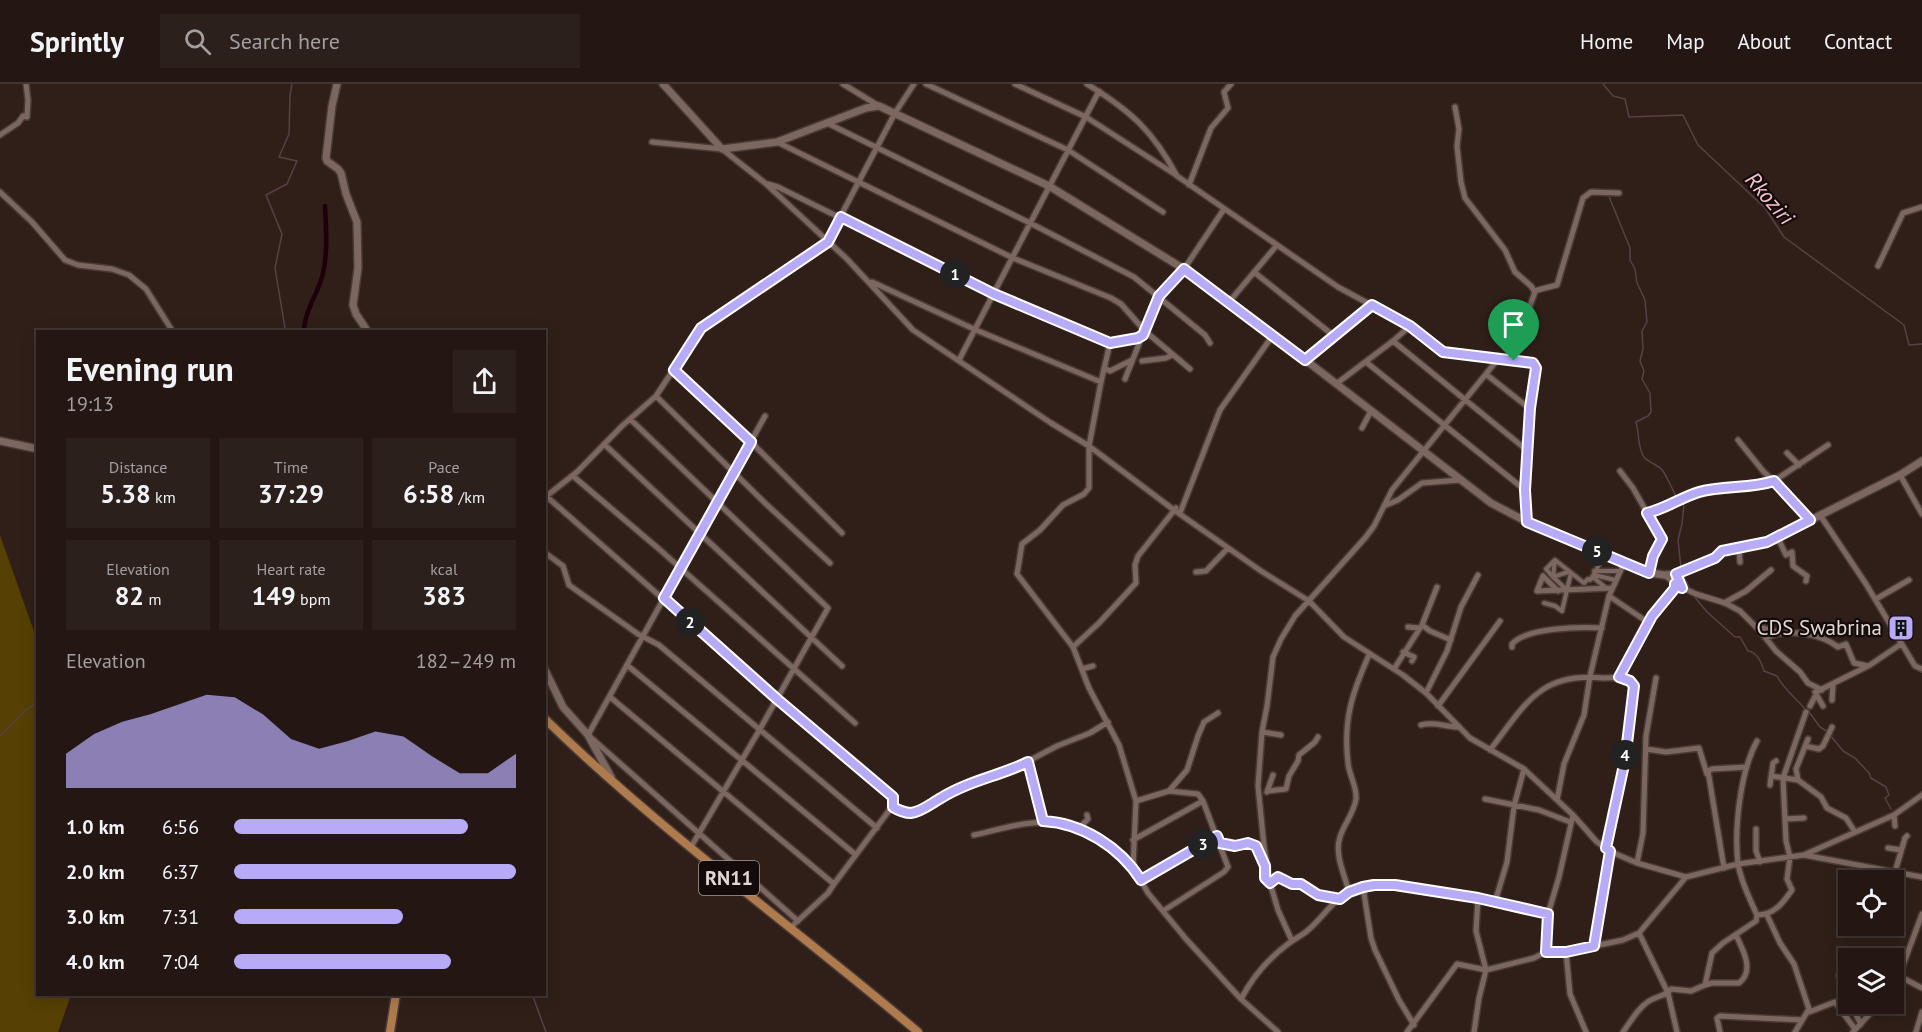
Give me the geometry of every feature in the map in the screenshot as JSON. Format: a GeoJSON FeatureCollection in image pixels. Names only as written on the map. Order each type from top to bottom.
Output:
{"type":"FeatureCollection","features":[{"type":"Feature","properties":{"kind":"main road","name":"RN11"},"geometry":{"type":"LineString","coordinates":[[546,720],[691,847],[918,1032]]}},
{"type":"Feature","properties":{"kind":"main road"},"geometry":{"type":"LineString","coordinates":[[390,1032],[396,996]]}},
{"type":"Feature","properties":{"kind":"street"},"geometry":{"type":"LineString","coordinates":[[0,135],[18,123],[23,116],[27,117],[26,84]]}},
{"type":"Feature","properties":{"kind":"street"},"geometry":{"type":"LineString","coordinates":[[337,84],[326,158],[341,173],[357,222],[358,268],[353,304],[356,314],[367,330]]}},
{"type":"Feature","properties":{"kind":"street"},"geometry":{"type":"LineString","coordinates":[[663,84],[722,148],[765,183],[868,280],[910,327],[1051,423],[1089,446],[1228,548],[1308,601],[1344,637],[1403,675],[1426,693],[1470,738],[1524,769],[1573,815],[1592,838],[1608,849],[1637,863],[1686,878],[1738,864],[1804,855],[1894,815],[1922,795]]}},
{"type":"Feature","properties":{"kind":"street"},"geometry":{"type":"LineString","coordinates":[[843,84],[879,106],[1049,186],[1184,269],[1491,503],[1527,522],[1650,573],[1676,574],[1715,558],[1722,551],[1767,542],[1900,475],[1922,461]]}},
{"type":"Feature","properties":{"kind":"street"},"geometry":{"type":"LineString","coordinates":[[546,496],[573,476],[656,396],[701,328],[828,242],[895,113],[914,84]]}},
{"type":"Feature","properties":{"kind":"street"},"geometry":{"type":"LineString","coordinates":[[926,84],[1068,150],[1163,212]]}},
{"type":"Feature","properties":{"kind":"street"},"geometry":{"type":"LineString","coordinates":[[1016,84],[1086,117],[1177,176],[1338,287],[1410,326],[1443,352],[1533,363],[1536,368],[1530,408],[1525,490],[1527,522]]}},
{"type":"Feature","properties":{"kind":"street"},"geometry":{"type":"LineString","coordinates":[[1087,84],[1139,121],[1162,148],[1177,176]]}},
{"type":"Feature","properties":{"kind":"street"},"geometry":{"type":"LineString","coordinates":[[1190,185],[1211,128],[1227,108],[1224,92],[1231,84]]}},
{"type":"Feature","properties":{"kind":"street"},"geometry":{"type":"LineString","coordinates":[[959,360],[1032,224],[1049,186],[1099,91]]}},
{"type":"Feature","properties":{"kind":"street"},"geometry":{"type":"LineString","coordinates":[[652,142],[722,148],[777,142],[866,108],[879,106]]}},
{"type":"Feature","properties":{"kind":"street"},"geometry":{"type":"LineString","coordinates":[[1455,108],[1459,129],[1461,182],[1465,198],[1505,250],[1515,272],[1534,291],[1535,296],[1522,327],[1514,361]]}},
{"type":"Feature","properties":{"kind":"street"},"geometry":{"type":"LineString","coordinates":[[828,123],[1032,224],[1134,278],[1205,335],[1210,343]]}},
{"type":"Feature","properties":{"kind":"street"},"geometry":{"type":"LineString","coordinates":[[777,142],[1013,258],[1111,298],[1126,309],[1145,331],[1190,369]]}},
{"type":"Feature","properties":{"kind":"street"},"geometry":{"type":"LineString","coordinates":[[765,183],[841,217],[994,294],[1110,343],[1138,338],[1145,331],[1159,296],[1184,269],[1224,210]]}},
{"type":"Feature","properties":{"kind":"street"},"geometry":{"type":"LineString","coordinates":[[0,192],[32,222],[65,261],[78,266],[112,269],[129,275],[146,289],[172,330]]}},
{"type":"Feature","properties":{"kind":"street"},"geometry":{"type":"LineString","coordinates":[[1534,291],[1557,285],[1583,198],[1591,192],[1619,193]]}},
{"type":"Feature","properties":{"kind":"street"},"geometry":{"type":"LineString","coordinates":[[1878,266],[1903,213],[1922,207]]}},
{"type":"Feature","properties":{"kind":"street"},"geometry":{"type":"LineString","coordinates":[[1229,302],[1277,245]]}},
{"type":"Feature","properties":{"kind":"street"},"geometry":{"type":"LineString","coordinates":[[1254,272],[1334,336]]}},
{"type":"Feature","properties":{"kind":"street"},"geometry":{"type":"LineString","coordinates":[[868,280],[976,330],[1083,371],[1101,382]]}},
{"type":"Feature","properties":{"kind":"street"},"geometry":{"type":"LineString","coordinates":[[1305,360],[1372,305]]}},
{"type":"Feature","properties":{"kind":"street"},"geometry":{"type":"LineString","coordinates":[[1336,384],[1410,326]]}},
{"type":"Feature","properties":{"kind":"street"},"geometry":{"type":"LineString","coordinates":[[1073,647],[1100,623],[1136,583],[1135,565],[1138,556],[1177,510],[1220,410],[1273,335]]}},
{"type":"Feature","properties":{"kind":"street"},"geometry":{"type":"LineString","coordinates":[[1125,379],[1139,344],[1138,338]]}},
{"type":"Feature","properties":{"kind":"street"},"geometry":{"type":"LineString","coordinates":[[1393,341],[1528,451]]}},
{"type":"Feature","properties":{"kind":"street"},"geometry":{"type":"LineString","coordinates":[[1110,343],[1089,446],[1090,484],[1087,491],[1063,505],[1040,530],[1022,544],[1017,574],[1073,647],[1089,688],[1119,745],[1136,801],[1133,867]]}},
{"type":"Feature","properties":{"kind":"street"},"geometry":{"type":"LineString","coordinates":[[1142,361],[1172,355]]}},
{"type":"Feature","properties":{"kind":"street"},"geometry":{"type":"LineString","coordinates":[[1104,368],[1110,371],[1133,359]]}},
{"type":"Feature","properties":{"kind":"street"},"geometry":{"type":"LineString","coordinates":[[1292,941],[1278,910],[1270,883],[1258,786],[1262,732],[1273,657],[1295,616],[1365,538],[1392,490],[1498,359]]}},
{"type":"Feature","properties":{"kind":"street"},"geometry":{"type":"LineString","coordinates":[[1366,362],[1525,490]]}},
{"type":"Feature","properties":{"kind":"street"},"geometry":{"type":"LineString","coordinates":[[674,370],[751,442],[842,533]]}},
{"type":"Feature","properties":{"kind":"street"},"geometry":{"type":"LineString","coordinates":[[1487,375],[1530,408]]}},
{"type":"Feature","properties":{"kind":"street"},"geometry":{"type":"LineString","coordinates":[[656,396],[830,563]]}},
{"type":"Feature","properties":{"kind":"street"},"geometry":{"type":"LineString","coordinates":[[1362,428],[1371,411]]}},
{"type":"Feature","properties":{"kind":"street"},"geometry":{"type":"LineString","coordinates":[[588,735],[765,416]]}},
{"type":"Feature","properties":{"kind":"street"},"geometry":{"type":"LineString","coordinates":[[630,419],[828,608],[691,847]]}},
{"type":"Feature","properties":{"kind":"street"},"geometry":{"type":"LineString","coordinates":[[1738,440],[1754,461],[1810,520]]}},
{"type":"Feature","properties":{"kind":"street"},"geometry":{"type":"LineString","coordinates":[[0,441],[36,449]]}},
{"type":"Feature","properties":{"kind":"street"},"geometry":{"type":"LineString","coordinates":[[604,444],[842,666]]}},
{"type":"Feature","properties":{"kind":"street"},"geometry":{"type":"LineString","coordinates":[[1647,513],[1700,492],[1762,485],[1774,481],[1828,445]]}},
{"type":"Feature","properties":{"kind":"street"},"geometry":{"type":"LineString","coordinates":[[1787,453],[1799,465]]}},
{"type":"Feature","properties":{"kind":"street"},"geometry":{"type":"LineString","coordinates":[[1620,471],[1630,482],[1662,539],[1653,556],[1650,573]]}},
{"type":"Feature","properties":{"kind":"street"},"geometry":{"type":"LineString","coordinates":[[1900,475],[1922,514]]}},
{"type":"Feature","properties":{"kind":"street"},"geometry":{"type":"LineString","coordinates":[[573,476],[795,668],[855,723]]}},
{"type":"Feature","properties":{"kind":"street"},"geometry":{"type":"LineString","coordinates":[[1384,507],[1422,483],[1460,480]]}},
{"type":"Feature","properties":{"kind":"street"},"geometry":{"type":"LineString","coordinates":[[546,498],[893,797],[893,807],[828,893],[790,928]]}},
{"type":"Feature","properties":{"kind":"street"},"geometry":{"type":"LineString","coordinates":[[1820,515],[1876,599],[1901,645],[1915,666],[1922,669]]}},
{"type":"Feature","properties":{"kind":"street"},"geometry":{"type":"LineString","coordinates":[[1777,536],[1786,555],[1792,552],[1793,566],[1807,576],[1806,581]]}},
{"type":"Feature","properties":{"kind":"street"},"geometry":{"type":"LineString","coordinates":[[1196,572],[1206,571],[1228,548]]}},
{"type":"Feature","properties":{"kind":"street"},"geometry":{"type":"LineString","coordinates":[[1738,548],[1740,562]]}},
{"type":"Feature","properties":{"kind":"street"},"geometry":{"type":"LineString","coordinates":[[546,553],[563,566],[569,585],[659,645],[877,828]]}},
{"type":"Feature","properties":{"kind":"street"},"geometry":{"type":"LineString","coordinates":[[1556,560],[1584,583],[1592,576],[1604,554]]}},
{"type":"Feature","properties":{"kind":"street"},"geometry":{"type":"LineString","coordinates":[[1556,560],[1546,569],[1554,577],[1563,595]]}},
{"type":"Feature","properties":{"kind":"street"},"geometry":{"type":"LineString","coordinates":[[1554,577],[1556,560]]}},
{"type":"Feature","properties":{"kind":"street"},"geometry":{"type":"LineString","coordinates":[[1557,800],[1564,764],[1584,715],[1590,676],[1610,589],[1624,563]]}},
{"type":"Feature","properties":{"kind":"street"},"geometry":{"type":"LineString","coordinates":[[1554,577],[1563,567]]}},
{"type":"Feature","properties":{"kind":"street"},"geometry":{"type":"LineString","coordinates":[[1724,603],[1746,591],[1771,570]]}},
{"type":"Feature","properties":{"kind":"street"},"geometry":{"type":"LineString","coordinates":[[1592,576],[1620,571]]}},
{"type":"Feature","properties":{"kind":"street"},"geometry":{"type":"LineString","coordinates":[[1554,577],[1570,572]]}},
{"type":"Feature","properties":{"kind":"street"},"geometry":{"type":"LineString","coordinates":[[1544,603],[1562,611],[1563,595],[1570,572]]}},
{"type":"Feature","properties":{"kind":"street"},"geometry":{"type":"LineString","coordinates":[[1676,574],[1682,588]]}},
{"type":"Feature","properties":{"kind":"street"},"geometry":{"type":"LineString","coordinates":[[1426,693],[1451,640],[1461,607],[1478,575]]}},
{"type":"Feature","properties":{"kind":"street"},"geometry":{"type":"LineString","coordinates":[[1664,575],[1682,588],[1740,611],[1776,651],[1817,690],[1823,706]]}},
{"type":"Feature","properties":{"kind":"street"},"geometry":{"type":"LineString","coordinates":[[1592,576],[1615,580]]}},
{"type":"Feature","properties":{"kind":"street"},"geometry":{"type":"LineString","coordinates":[[1592,576],[1610,589]]}},
{"type":"Feature","properties":{"kind":"street"},"geometry":{"type":"LineString","coordinates":[[1592,576],[1593,589]]}},
{"type":"Feature","properties":{"kind":"street"},"geometry":{"type":"LineString","coordinates":[[1876,599],[1909,580]]}},
{"type":"Feature","properties":{"kind":"street"},"geometry":{"type":"LineString","coordinates":[[1619,677],[1635,645],[1658,608],[1675,588],[1675,584]]}},
{"type":"Feature","properties":{"kind":"street"},"geometry":{"type":"LineString","coordinates":[[1394,669],[1421,627],[1437,588]]}},
{"type":"Feature","properties":{"kind":"street"},"geometry":{"type":"LineString","coordinates":[[1563,595],[1593,589],[1610,589]]}},
{"type":"Feature","properties":{"kind":"street"},"geometry":{"type":"LineString","coordinates":[[1609,596],[1649,623]]}},
{"type":"Feature","properties":{"kind":"street"},"geometry":{"type":"LineString","coordinates":[[1425,618],[1432,621]]}},
{"type":"Feature","properties":{"kind":"street"},"geometry":{"type":"LineString","coordinates":[[1438,706],[1500,621]]}},
{"type":"Feature","properties":{"kind":"street"},"geometry":{"type":"LineString","coordinates":[[1408,627],[1421,627],[1451,640]]}},
{"type":"Feature","properties":{"kind":"street"},"geometry":{"type":"LineString","coordinates":[[1512,647],[1518,637],[1543,631],[1602,628]]}},
{"type":"Feature","properties":{"kind":"street"},"geometry":{"type":"LineString","coordinates":[[1757,628],[1816,637],[1838,646],[1846,644],[1856,672]]}},
{"type":"Feature","properties":{"kind":"street"},"geometry":{"type":"LineString","coordinates":[[1765,639],[1780,632]]}},
{"type":"Feature","properties":{"kind":"street"},"geometry":{"type":"LineString","coordinates":[[1810,706],[1817,690],[1833,685],[1901,645]]}},
{"type":"Feature","properties":{"kind":"street"},"geometry":{"type":"LineString","coordinates":[[1403,652],[1414,657],[1412,661]]}},
{"type":"Feature","properties":{"kind":"street"},"geometry":{"type":"LineString","coordinates":[[1349,892],[1338,850],[1340,836],[1350,819],[1356,798],[1346,743],[1347,713],[1356,682],[1369,655]]}},
{"type":"Feature","properties":{"kind":"street"},"geometry":{"type":"LineString","coordinates":[[1854,663],[1868,666]]}},
{"type":"Feature","properties":{"kind":"street"},"geometry":{"type":"LineString","coordinates":[[627,665],[856,855]]}},
{"type":"Feature","properties":{"kind":"street"},"geometry":{"type":"LineString","coordinates":[[1082,669],[1093,666]]}},
{"type":"Feature","properties":{"kind":"street"},"geometry":{"type":"LineString","coordinates":[[546,672],[562,707],[588,735],[798,921]]}},
{"type":"Feature","properties":{"kind":"street"},"geometry":{"type":"LineString","coordinates":[[1490,750],[1530,699],[1556,681],[1590,676],[1619,677],[1630,681],[1634,686],[1625,760],[1608,849],[1594,946]]}},
{"type":"Feature","properties":{"kind":"street"},"geometry":{"type":"LineString","coordinates":[[1637,863],[1642,833],[1646,736],[1656,678]]}},
{"type":"Feature","properties":{"kind":"street"},"geometry":{"type":"LineString","coordinates":[[1356,682],[1362,690]]}},
{"type":"Feature","properties":{"kind":"street"},"geometry":{"type":"LineString","coordinates":[[1832,700],[1833,685]]}},
{"type":"Feature","properties":{"kind":"street"},"geometry":{"type":"LineString","coordinates":[[610,697],[834,884]]}},
{"type":"Feature","properties":{"kind":"street"},"geometry":{"type":"LineString","coordinates":[[1757,915],[1767,915],[1775,910],[1792,890],[1787,879],[1790,857],[1786,841],[1783,778],[1806,712]]}},
{"type":"Feature","properties":{"kind":"street"},"geometry":{"type":"LineString","coordinates":[[1169,791],[1187,771],[1204,723],[1218,713]]}},
{"type":"Feature","properties":{"kind":"street"},"geometry":{"type":"LineString","coordinates":[[893,807],[911,813],[919,810],[957,788],[1006,772],[1108,722]]}},
{"type":"Feature","properties":{"kind":"street"},"geometry":{"type":"LineString","coordinates":[[1421,725],[1429,723],[1458,727]]}},
{"type":"Feature","properties":{"kind":"street"},"geometry":{"type":"LineString","coordinates":[[1805,746],[1819,749],[1823,746],[1832,727]]}},
{"type":"Feature","properties":{"kind":"street"},"geometry":{"type":"LineString","coordinates":[[1262,732],[1281,735]]}},
{"type":"Feature","properties":{"kind":"street"},"geometry":{"type":"LineString","coordinates":[[588,735],[611,778]]}},
{"type":"Feature","properties":{"kind":"street"},"geometry":{"type":"LineString","coordinates":[[1260,795],[1268,791],[1286,789],[1289,776],[1299,755],[1318,737]]}},
{"type":"Feature","properties":{"kind":"street"},"geometry":{"type":"LineString","coordinates":[[1798,780],[1796,772],[1808,739]]}},
{"type":"Feature","properties":{"kind":"street"},"geometry":{"type":"LineString","coordinates":[[1705,985],[1712,953],[1756,921],[1757,915],[1744,888],[1738,864],[1737,817],[1747,767],[1757,741]]}},
{"type":"Feature","properties":{"kind":"street"},"geometry":{"type":"LineString","coordinates":[[1646,749],[1666,752],[1699,748],[1708,775],[1724,868]]}},
{"type":"Feature","properties":{"kind":"street"},"geometry":{"type":"LineString","coordinates":[[1770,785],[1773,763],[1776,761]]}},
{"type":"Feature","properties":{"kind":"street"},"geometry":{"type":"LineString","coordinates":[[1028,762],[1043,821]]}},
{"type":"Feature","properties":{"kind":"street"},"geometry":{"type":"LineString","coordinates":[[1708,775],[1708,771],[1712,769],[1747,767]]}},
{"type":"Feature","properties":{"kind":"street"},"geometry":{"type":"LineString","coordinates":[[1495,902],[1507,862],[1514,806],[1524,769]]}},
{"type":"Feature","properties":{"kind":"street"},"geometry":{"type":"LineString","coordinates":[[1268,791],[1273,775]]}},
{"type":"Feature","properties":{"kind":"street"},"geometry":{"type":"LineString","coordinates":[[1771,776],[1798,780],[1821,797],[1827,808],[1846,818],[1856,832]]}},
{"type":"Feature","properties":{"kind":"street"},"geometry":{"type":"LineString","coordinates":[[1136,801],[1169,791],[1198,794],[1203,801],[1228,867],[1227,870],[1163,911]]}},
{"type":"Feature","properties":{"kind":"street"},"geometry":{"type":"LineString","coordinates":[[1485,799],[1539,810],[1570,822]]}},
{"type":"Feature","properties":{"kind":"street"},"geometry":{"type":"LineString","coordinates":[[1133,840],[1203,801]]}},
{"type":"Feature","properties":{"kind":"street"},"geometry":{"type":"LineString","coordinates":[[1078,829],[1088,819],[1088,815]]}},
{"type":"Feature","properties":{"kind":"street"},"geometry":{"type":"LineString","coordinates":[[1546,952],[1548,914],[1573,815]]}},
{"type":"Feature","properties":{"kind":"street"},"geometry":{"type":"LineString","coordinates":[[1894,815],[1895,826]]}},
{"type":"Feature","properties":{"kind":"street"},"geometry":{"type":"LineString","coordinates":[[1776,817],[1804,818]]}},
{"type":"Feature","properties":{"kind":"street"},"geometry":{"type":"LineString","coordinates":[[974,835],[1043,821],[1058,822],[1102,841],[1133,867],[1148,893],[1163,911],[1241,999],[1278,1032]]}},
{"type":"Feature","properties":{"kind":"street"},"geometry":{"type":"LineString","coordinates":[[1756,829],[1756,851],[1760,862]]}},
{"type":"Feature","properties":{"kind":"street"},"geometry":{"type":"LineString","coordinates":[[1141,880],[1217,836]]}},
{"type":"Feature","properties":{"kind":"street"},"geometry":{"type":"LineString","coordinates":[[1896,870],[1907,836]]}},
{"type":"Feature","properties":{"kind":"street"},"geometry":{"type":"LineString","coordinates":[[1220,843],[1235,846],[1248,843],[1256,846],[1265,866],[1265,878],[1270,883]]}},
{"type":"Feature","properties":{"kind":"street"},"geometry":{"type":"LineString","coordinates":[[1888,848],[1901,849]]}},
{"type":"Feature","properties":{"kind":"street"},"geometry":{"type":"LineString","coordinates":[[1804,855],[1884,870]]}},
{"type":"Feature","properties":{"kind":"street"},"geometry":{"type":"LineString","coordinates":[[1904,874],[1922,877]]}},
{"type":"Feature","properties":{"kind":"street"},"geometry":{"type":"LineString","coordinates":[[1270,883],[1278,877],[1292,884],[1301,884],[1318,895],[1340,899]]}},
{"type":"Feature","properties":{"kind":"street"},"geometry":{"type":"LineString","coordinates":[[1407,1032],[1457,964],[1486,970],[1534,958],[1546,952],[1566,952],[1616,942],[1639,933],[1686,878]]}},
{"type":"Feature","properties":{"kind":"street"},"geometry":{"type":"LineString","coordinates":[[1241,999],[1256,975],[1292,941],[1308,931],[1349,892],[1363,887],[1395,885],[1478,898],[1548,914]]}},
{"type":"Feature","properties":{"kind":"street"},"geometry":{"type":"LineString","coordinates":[[1363,887],[1375,950],[1414,1025]]}},
{"type":"Feature","properties":{"kind":"street"},"geometry":{"type":"LineString","coordinates":[[1474,1032],[1486,970],[1476,931],[1478,898]]}},
{"type":"Feature","properties":{"kind":"street"},"geometry":{"type":"LineString","coordinates":[[1904,963],[1922,914]]}},
{"type":"Feature","properties":{"kind":"street"},"geometry":{"type":"LineString","coordinates":[[1767,915],[1780,943],[1794,964],[1809,1012]]}},
{"type":"Feature","properties":{"kind":"street"},"geometry":{"type":"LineString","coordinates":[[1639,933],[1668,993],[1677,1032]]}},
{"type":"Feature","properties":{"kind":"street"},"geometry":{"type":"LineString","coordinates":[[1623,1032],[1648,1002],[1674,989],[1691,991],[1712,983],[1739,983],[1744,979],[1748,968],[1736,935]]}},
{"type":"Feature","properties":{"kind":"street"},"geometry":{"type":"LineString","coordinates":[[1566,952],[1570,994],[1586,1032]]}},
{"type":"Feature","properties":{"kind":"street"},"geometry":{"type":"LineString","coordinates":[[1904,979],[1922,988]]}},
{"type":"Feature","properties":{"kind":"street"},"geometry":{"type":"LineString","coordinates":[[1795,1032],[1809,1012],[1835,1002],[1854,1031],[1870,1014]]}},
{"type":"Feature","properties":{"kind":"street"},"geometry":{"type":"LineString","coordinates":[[1916,1032],[1922,1012]]}},
{"type":"Feature","properties":{"kind":"street"},"geometry":{"type":"LineString","coordinates":[[1856,1014],[1861,1024]]}},
{"type":"Feature","properties":{"kind":"street"},"geometry":{"type":"LineString","coordinates":[[1720,1032],[1717,1018],[1720,1016],[1802,1020]]}},
{"type":"Feature","properties":{"kind":"shaded area"},"geometry":{"type":"Polygon","coordinates":[[[0,535],[36,637],[36,996],[71,996],[58,1032],[0,1032],[0,535]]]}},
{"type":"Feature","properties":{"kind":"waterway"},"geometry":{"type":"LineString","coordinates":[[288,330],[285,328],[275,268],[282,234],[266,195],[287,184],[297,161],[279,157],[289,134],[292,84]]}},
{"type":"Feature","properties":{"kind":"waterway","name":"Rkoziri"},"geometry":{"type":"LineString","coordinates":[[1603,84],[1613,96],[1625,99],[1629,117],[1683,115],[1698,145],[1765,208],[1784,237],[1904,325],[1909,345],[1922,344]]}},
{"type":"Feature","properties":{"kind":"waterway"},"geometry":{"type":"LineString","coordinates":[[1608,194],[1630,248],[1630,260],[1645,300],[1647,322],[1642,331],[1643,349],[1640,361],[1644,371],[1642,379],[1650,393],[1651,412],[1636,422],[1642,454],[1663,471],[1677,500]]}},
{"type":"Feature","properties":{"kind":"waterway"},"geometry":{"type":"LineString","coordinates":[[304,330],[306,316],[325,265],[325,206]]}},
{"type":"Feature","properties":{"kind":"waterway"},"geometry":{"type":"LineString","coordinates":[[1680,502],[1684,504],[1678,540],[1681,568]]}},
{"type":"Feature","properties":{"kind":"waterway"},"geometry":{"type":"LineString","coordinates":[[1683,575],[1689,587]]}},
{"type":"Feature","properties":{"kind":"waterway"},"geometry":{"type":"LineString","coordinates":[[1694,596],[1707,612],[1735,637],[1740,637],[1748,651],[1759,659],[1764,671],[1777,676],[1805,709]]}},
{"type":"Feature","properties":{"kind":"waterway"},"geometry":{"type":"LineString","coordinates":[[0,736],[23,712],[36,704]]}},
{"type":"Feature","properties":{"kind":"waterway"},"geometry":{"type":"LineString","coordinates":[[1809,712],[1820,727],[1828,732]]}},
{"type":"Feature","properties":{"kind":"waterway"},"geometry":{"type":"LineString","coordinates":[[1831,736],[1843,751],[1855,758],[1871,778],[1886,787],[1889,795],[1885,798],[1891,809]]}},
{"type":"Feature","properties":{"kind":"waterway"},"geometry":{"type":"LineString","coordinates":[[533,996],[546,1032]]}},
{"type":"Feature","properties":{"kind":"place","name":"CDS Swabrina"},"geometry":{"type":"Point","coordinates":[1901,628]}},
{"type":"Feature","properties":{"kind":"route"},"geometry":{"type":"LineString","coordinates":[[841,217],[994,294],[1110,343],[1143,335],[1159,296],[1184,269],[1305,360],[1372,305],[1410,326],[1443,352],[1514,361],[1533,363],[1536,368],[1530,408],[1525,490],[1527,522],[1650,573],[1653,556],[1662,539],[1647,513],[1700,492],[1762,485],[1774,481],[1810,520],[1767,542],[1722,551],[1715,558],[1676,574],[1682,588],[1675,584],[1675,588],[1652,616],[1635,645],[1619,677],[1634,683],[1634,686],[1625,760],[1606,848],[1610,851],[1594,946],[1566,952],[1546,952],[1548,914],[1495,902],[1395,885],[1363,887],[1349,892],[1340,899],[1318,895],[1304,885],[1286,883],[1278,877],[1270,883],[1265,878],[1265,866],[1256,846],[1248,843],[1235,846],[1220,843],[1217,836],[1141,880],[1133,867],[1101,840],[1073,826],[1043,821],[1028,762],[1006,772],[957,788],[919,810],[911,813],[902,811],[893,807],[895,800],[893,797],[777,699],[664,598],[751,442],[674,370],[701,328],[828,242],[841,217]]}}]}
